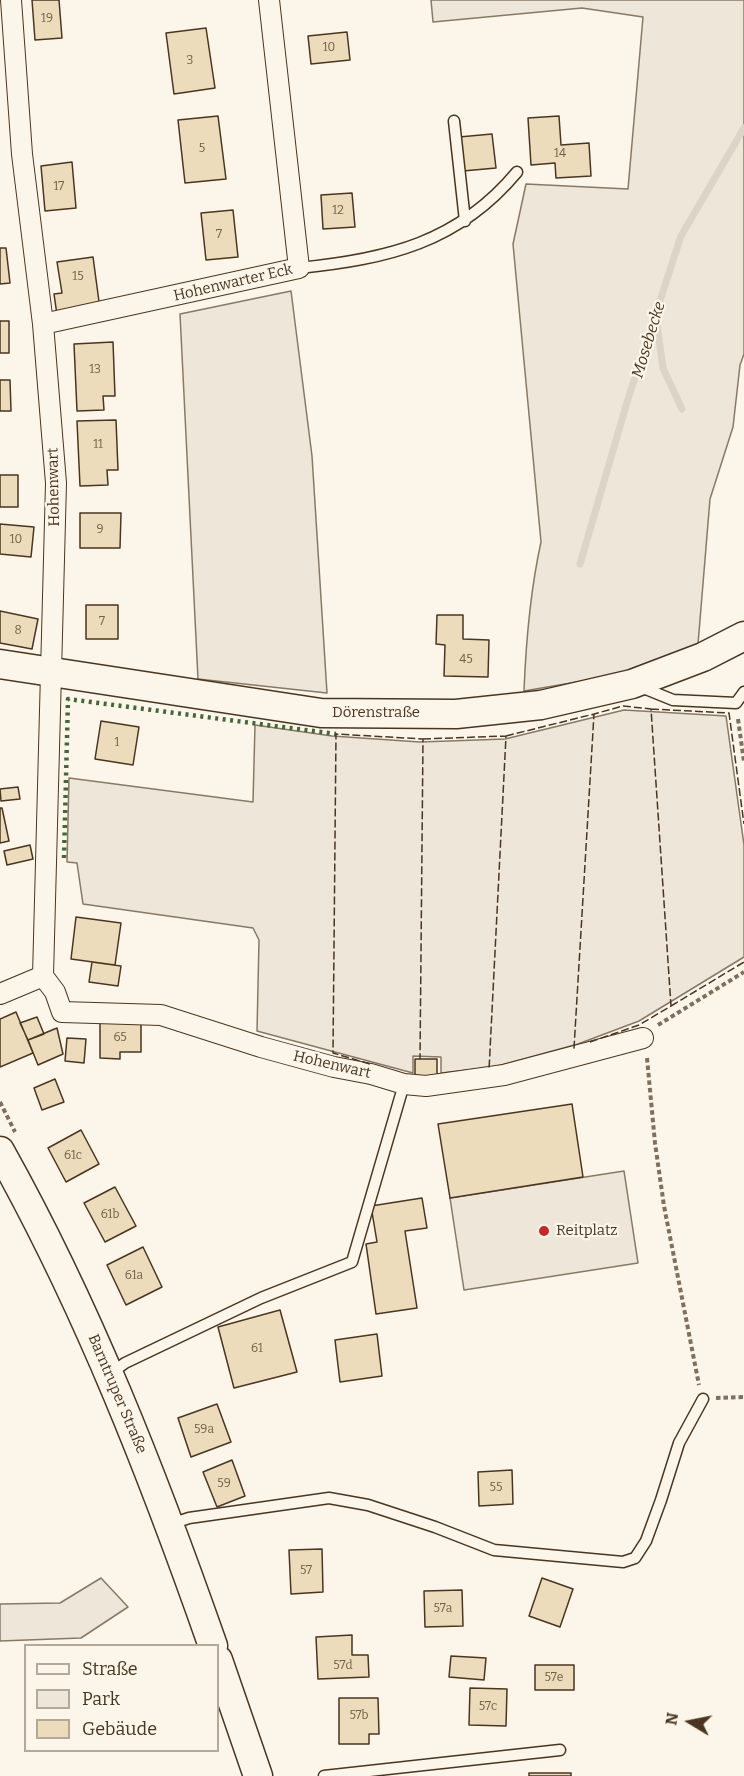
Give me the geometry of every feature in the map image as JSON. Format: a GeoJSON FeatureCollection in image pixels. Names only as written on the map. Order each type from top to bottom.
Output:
{"type":"FeatureCollection","features":[{"type":"Feature","properties":{"kind":"street","name":"Hohenwart"},"geometry":{"type":"LineString","coordinates":[[11,0],[22,154],[44,324],[56,483],[43,976],[55,993],[62,1012],[161,1015],[261,1047],[404,1084],[426,1086],[485,1078],[643,1038]]}},
{"type":"Feature","properties":{"kind":"street","name":"Hohenwarter Eck"},"geometry":{"type":"LineString","coordinates":[[44,324],[299,268],[269,0]]}},
{"type":"Feature","properties":{"kind":"street","name":"Dörenstraße"},"geometry":{"type":"LineString","coordinates":[[0,664],[321,713],[456,714],[541,705],[632,684],[703,657],[744,636]]}},
{"type":"Feature","properties":{"kind":"street"},"geometry":{"type":"LineString","coordinates":[[0,994],[43,976]]}},
{"type":"Feature","properties":{"kind":"street","name":"Barntruper Straße"},"geometry":{"type":"LineString","coordinates":[[0,1151],[69,1284],[110,1374],[170,1524],[212,1644]]}},
{"type":"Feature","properties":{"kind":"street"},"geometry":{"type":"LineString","coordinates":[[219,1663],[258,1776]]}},
{"type":"Feature","properties":{"kind":"lane"},"geometry":{"type":"LineString","coordinates":[[454,121],[465,221]]}},
{"type":"Feature","properties":{"kind":"lane"},"geometry":{"type":"LineString","coordinates":[[299,268],[346,263],[402,250],[436,237],[465,221],[498,196],[517,172]]}},
{"type":"Feature","properties":{"kind":"lane"},"geometry":{"type":"LineString","coordinates":[[632,684],[673,700],[736,703],[744,692]]}},
{"type":"Feature","properties":{"kind":"lane"},"geometry":{"type":"LineString","coordinates":[[110,1374],[125,1364],[261,1298],[352,1262],[404,1084]]}},
{"type":"Feature","properties":{"kind":"lane"},"geometry":{"type":"LineString","coordinates":[[170,1524],[189,1518],[329,1498],[368,1505],[435,1527],[494,1550],[623,1562],[634,1558],[646,1541],[679,1443],[703,1399]]}},
{"type":"Feature","properties":{"kind":"lane"},"geometry":{"type":"LineString","coordinates":[[324,1776],[560,1750]]}},
{"type":"Feature","properties":{"kind":"lane"},"geometry":{"type":"LineString","coordinates":[[416,1766],[424,1776]]}},
{"type":"Feature","properties":{"kind":"path"},"geometry":{"type":"LineString","coordinates":[[736,703],[744,762]]}},
{"type":"Feature","properties":{"kind":"path"},"geometry":{"type":"LineString","coordinates":[[744,972],[652,1028],[643,1038],[649,1065],[655,1143],[664,1206],[695,1370],[703,1399],[744,1397]]}},
{"type":"Feature","properties":{"kind":"green space"},"geometry":{"type":"Polygon","coordinates":[[[431,0],[744,0],[744,354],[740,365],[733,427],[710,499],[698,644],[612,676],[524,691],[529,616],[541,542],[513,244],[526,184],[628,189],[643,17],[582,8],[433,22],[431,0]]]}},
{"type":"Feature","properties":{"kind":"green space"},"geometry":{"type":"Polygon","coordinates":[[[291,291],[312,456],[327,693],[198,679],[180,314],[291,291]]]}},
{"type":"Feature","properties":{"kind":"green space"},"geometry":{"type":"Polygon","coordinates":[[[624,710],[726,716],[744,845],[744,957],[639,1021],[578,1044],[494,1067],[441,1073],[441,1057],[413,1056],[413,1073],[257,1031],[259,940],[253,928],[83,904],[77,863],[67,862],[69,778],[253,802],[255,725],[332,736],[420,742],[505,739],[624,710]]]}},
{"type":"Feature","properties":{"kind":"green space","name":"Reitplatz"},"geometry":{"type":"Polygon","coordinates":[[[624,1171],[638,1263],[464,1290],[450,1198],[624,1171]]]}},
{"type":"Feature","properties":{"kind":"green space"},"geometry":{"type":"Polygon","coordinates":[[[101,1578],[128,1607],[81,1638],[0,1641],[0,1604],[60,1603],[101,1578]]]}},
{"type":"Feature","properties":{"kind":"building"},"geometry":{"type":"Polygon","coordinates":[[[32,0],[59,0],[62,38],[35,40],[32,0]]]}},
{"type":"Feature","properties":{"kind":"building"},"geometry":{"type":"Polygon","coordinates":[[[206,28],[215,88],[174,94],[166,33],[206,28]]]}},
{"type":"Feature","properties":{"kind":"building"},"geometry":{"type":"Polygon","coordinates":[[[347,32],[350,60],[311,64],[308,36],[347,32]]]}},
{"type":"Feature","properties":{"kind":"building"},"geometry":{"type":"Polygon","coordinates":[[[218,116],[226,179],[185,183],[178,120],[218,116]]]}},
{"type":"Feature","properties":{"kind":"building"},"geometry":{"type":"Polygon","coordinates":[[[559,116],[561,145],[589,143],[591,176],[556,178],[555,163],[531,165],[528,118],[559,116]]]}},
{"type":"Feature","properties":{"kind":"building"},"geometry":{"type":"Polygon","coordinates":[[[492,134],[496,168],[463,171],[459,137],[492,134]]]}},
{"type":"Feature","properties":{"kind":"building"},"geometry":{"type":"Polygon","coordinates":[[[72,162],[76,208],[45,211],[41,166],[72,162]]]}},
{"type":"Feature","properties":{"kind":"building"},"geometry":{"type":"Polygon","coordinates":[[[352,193],[355,227],[323,229],[321,195],[352,193]]]}},
{"type":"Feature","properties":{"kind":"building"},"geometry":{"type":"Polygon","coordinates":[[[233,210],[238,257],[206,260],[201,213],[233,210]]]}},
{"type":"Feature","properties":{"kind":"building"},"geometry":{"type":"Polygon","coordinates":[[[0,248],[6,248],[10,283],[0,284],[0,248]]]}},
{"type":"Feature","properties":{"kind":"building"},"geometry":{"type":"Polygon","coordinates":[[[93,257],[100,309],[57,315],[54,294],[62,293],[57,262],[93,257]]]}},
{"type":"Feature","properties":{"kind":"building"},"geometry":{"type":"Polygon","coordinates":[[[0,321],[9,321],[9,353],[0,353],[0,321]]]}},
{"type":"Feature","properties":{"kind":"building"},"geometry":{"type":"Polygon","coordinates":[[[113,342],[115,396],[103,396],[104,410],[77,411],[74,344],[113,342]]]}},
{"type":"Feature","properties":{"kind":"building"},"geometry":{"type":"Polygon","coordinates":[[[0,380],[10,380],[11,411],[0,411],[0,380]]]}},
{"type":"Feature","properties":{"kind":"building"},"geometry":{"type":"Polygon","coordinates":[[[116,420],[118,470],[107,470],[108,485],[80,486],[77,421],[116,420]]]}},
{"type":"Feature","properties":{"kind":"building"},"geometry":{"type":"Polygon","coordinates":[[[0,475],[18,475],[18,507],[0,507],[0,475]]]}},
{"type":"Feature","properties":{"kind":"building"},"geometry":{"type":"Polygon","coordinates":[[[80,513],[121,513],[120,548],[80,548],[80,513]]]}},
{"type":"Feature","properties":{"kind":"building"},"geometry":{"type":"Polygon","coordinates":[[[0,524],[34,527],[31,557],[0,554],[0,524]]]}},
{"type":"Feature","properties":{"kind":"building"},"geometry":{"type":"Polygon","coordinates":[[[86,605],[118,605],[118,639],[86,639],[86,605]]]}},
{"type":"Feature","properties":{"kind":"building"},"geometry":{"type":"Polygon","coordinates":[[[0,611],[38,619],[32,649],[0,643],[0,611]]]}},
{"type":"Feature","properties":{"kind":"building"},"geometry":{"type":"Polygon","coordinates":[[[437,615],[463,615],[463,639],[489,640],[488,677],[444,676],[445,645],[436,644],[437,615]]]}},
{"type":"Feature","properties":{"kind":"building"},"geometry":{"type":"Polygon","coordinates":[[[101,721],[139,727],[133,765],[95,759],[101,721]]]}},
{"type":"Feature","properties":{"kind":"building"},"geometry":{"type":"Polygon","coordinates":[[[18,787],[20,799],[1,801],[0,789],[18,787]]]}},
{"type":"Feature","properties":{"kind":"building"},"geometry":{"type":"Polygon","coordinates":[[[0,808],[2,808],[9,841],[0,843],[0,808]]]}},
{"type":"Feature","properties":{"kind":"building"},"geometry":{"type":"Polygon","coordinates":[[[30,845],[33,859],[7,865],[4,851],[30,845]]]}},
{"type":"Feature","properties":{"kind":"building"},"geometry":{"type":"Polygon","coordinates":[[[76,917],[121,923],[115,965],[71,959],[76,917]]]}},
{"type":"Feature","properties":{"kind":"building"},"geometry":{"type":"Polygon","coordinates":[[[92,962],[121,966],[118,986],[89,982],[92,962]]]}},
{"type":"Feature","properties":{"kind":"building"},"geometry":{"type":"Polygon","coordinates":[[[16,1012],[33,1053],[0,1067],[0,1019],[16,1012]]]}},
{"type":"Feature","properties":{"kind":"building"},"geometry":{"type":"Polygon","coordinates":[[[37,1017],[44,1034],[28,1040],[20,1023],[37,1017]]]}},
{"type":"Feature","properties":{"kind":"building"},"geometry":{"type":"Polygon","coordinates":[[[100,1023],[141,1023],[141,1052],[120,1052],[120,1059],[100,1058],[100,1023]]]}},
{"type":"Feature","properties":{"kind":"building"},"geometry":{"type":"Polygon","coordinates":[[[57,1028],[63,1054],[38,1065],[28,1040],[57,1028]]]}},
{"type":"Feature","properties":{"kind":"building"},"geometry":{"type":"Polygon","coordinates":[[[67,1038],[86,1039],[84,1063],[65,1061],[67,1038]]]}},
{"type":"Feature","properties":{"kind":"building"},"geometry":{"type":"Polygon","coordinates":[[[415,1059],[437,1059],[437,1076],[415,1076],[415,1059]]]}},
{"type":"Feature","properties":{"kind":"building"},"geometry":{"type":"Polygon","coordinates":[[[55,1079],[64,1102],[42,1110],[34,1088],[55,1079]]]}},
{"type":"Feature","properties":{"kind":"building"},"geometry":{"type":"Polygon","coordinates":[[[572,1104],[583,1177],[450,1198],[438,1124],[572,1104]]]}},
{"type":"Feature","properties":{"kind":"building"},"geometry":{"type":"Polygon","coordinates":[[[81,1130],[99,1164],[66,1182],[48,1148],[81,1130]]]}},
{"type":"Feature","properties":{"kind":"building"},"geometry":{"type":"Polygon","coordinates":[[[115,1187],[136,1226],[105,1242],[84,1203],[115,1187]]]}},
{"type":"Feature","properties":{"kind":"building"},"geometry":{"type":"Polygon","coordinates":[[[422,1198],[427,1228],[405,1231],[417,1308],[376,1314],[366,1244],[377,1242],[371,1206],[422,1198]]]}},
{"type":"Feature","properties":{"kind":"building"},"geometry":{"type":"Polygon","coordinates":[[[143,1247],[162,1287],[126,1305],[107,1265],[143,1247]]]}},
{"type":"Feature","properties":{"kind":"building"},"geometry":{"type":"Polygon","coordinates":[[[280,1310],[297,1372],[234,1388],[218,1327],[280,1310]]]}},
{"type":"Feature","properties":{"kind":"building"},"geometry":{"type":"Polygon","coordinates":[[[377,1334],[382,1376],[340,1382],[335,1340],[377,1334]]]}},
{"type":"Feature","properties":{"kind":"building"},"geometry":{"type":"Polygon","coordinates":[[[217,1404],[231,1442],[191,1457],[178,1418],[217,1404]]]}},
{"type":"Feature","properties":{"kind":"building"},"geometry":{"type":"Polygon","coordinates":[[[232,1460],[245,1496],[217,1507],[203,1472],[232,1460]]]}},
{"type":"Feature","properties":{"kind":"building"},"geometry":{"type":"Polygon","coordinates":[[[512,1470],[513,1504],[479,1506],[478,1472],[512,1470]]]}},
{"type":"Feature","properties":{"kind":"building"},"geometry":{"type":"Polygon","coordinates":[[[322,1549],[323,1592],[291,1594],[289,1550],[322,1549]]]}},
{"type":"Feature","properties":{"kind":"building"},"geometry":{"type":"Polygon","coordinates":[[[542,1578],[573,1589],[560,1627],[529,1616],[542,1578]]]}},
{"type":"Feature","properties":{"kind":"building"},"geometry":{"type":"Polygon","coordinates":[[[462,1590],[463,1626],[425,1627],[424,1591],[462,1590]]]}},
{"type":"Feature","properties":{"kind":"building"},"geometry":{"type":"Polygon","coordinates":[[[352,1635],[352,1655],[368,1655],[369,1677],[318,1679],[316,1637],[352,1635]]]}},
{"type":"Feature","properties":{"kind":"building"},"geometry":{"type":"Polygon","coordinates":[[[451,1656],[486,1658],[484,1680],[449,1677],[451,1656]]]}},
{"type":"Feature","properties":{"kind":"building"},"geometry":{"type":"Polygon","coordinates":[[[535,1665],[574,1665],[574,1690],[535,1690],[535,1665]]]}},
{"type":"Feature","properties":{"kind":"building"},"geometry":{"type":"Polygon","coordinates":[[[470,1688],[507,1689],[506,1726],[469,1725],[470,1688]]]}},
{"type":"Feature","properties":{"kind":"building"},"geometry":{"type":"Polygon","coordinates":[[[339,1698],[378,1698],[379,1734],[369,1734],[369,1744],[339,1744],[339,1698]]]}},
{"type":"Feature","properties":{"kind":"building"},"geometry":{"type":"Polygon","coordinates":[[[529,1773],[571,1773],[571,1776],[529,1776],[529,1773]]]}},
{"type":"Feature","properties":{"kind":"waterway","name":"Mosebecke"},"geometry":{"type":"LineString","coordinates":[[580,564],[628,399],[681,236],[744,128]]}},
{"type":"Feature","properties":{"kind":"waterway"},"geometry":{"type":"LineString","coordinates":[[656,317],[663,368],[682,409]]}},
{"type":"Feature","properties":{"kind":"hedge"},"geometry":{"type":"LineString","coordinates":[[64,858],[68,699],[336,734]]}},
{"type":"Feature","properties":{"kind":"fence"},"geometry":{"type":"LineString","coordinates":[[590,1042],[639,1025],[671,1006],[651,709],[623,706],[594,714]]}},
{"type":"Feature","properties":{"kind":"fence"},"geometry":{"type":"LineString","coordinates":[[651,709],[729,713],[744,824]]}},
{"type":"Feature","properties":{"kind":"fence"},"geometry":{"type":"LineString","coordinates":[[506,736],[594,714],[574,1048],[572,1049]]}},
{"type":"Feature","properties":{"kind":"fence"},"geometry":{"type":"LineString","coordinates":[[370,1064],[333,1053],[336,734],[423,739],[420,1059]]}},
{"type":"Feature","properties":{"kind":"fence"},"geometry":{"type":"LineString","coordinates":[[423,739],[506,736],[489,1070]]}},
{"type":"Feature","properties":{"kind":"fence"},"geometry":{"type":"LineString","coordinates":[[671,1006],[744,962]]}},
{"type":"Feature","properties":{"kind":"place","name":"Reitplatz"},"geometry":{"type":"Point","coordinates":[544,1231]}}]}
